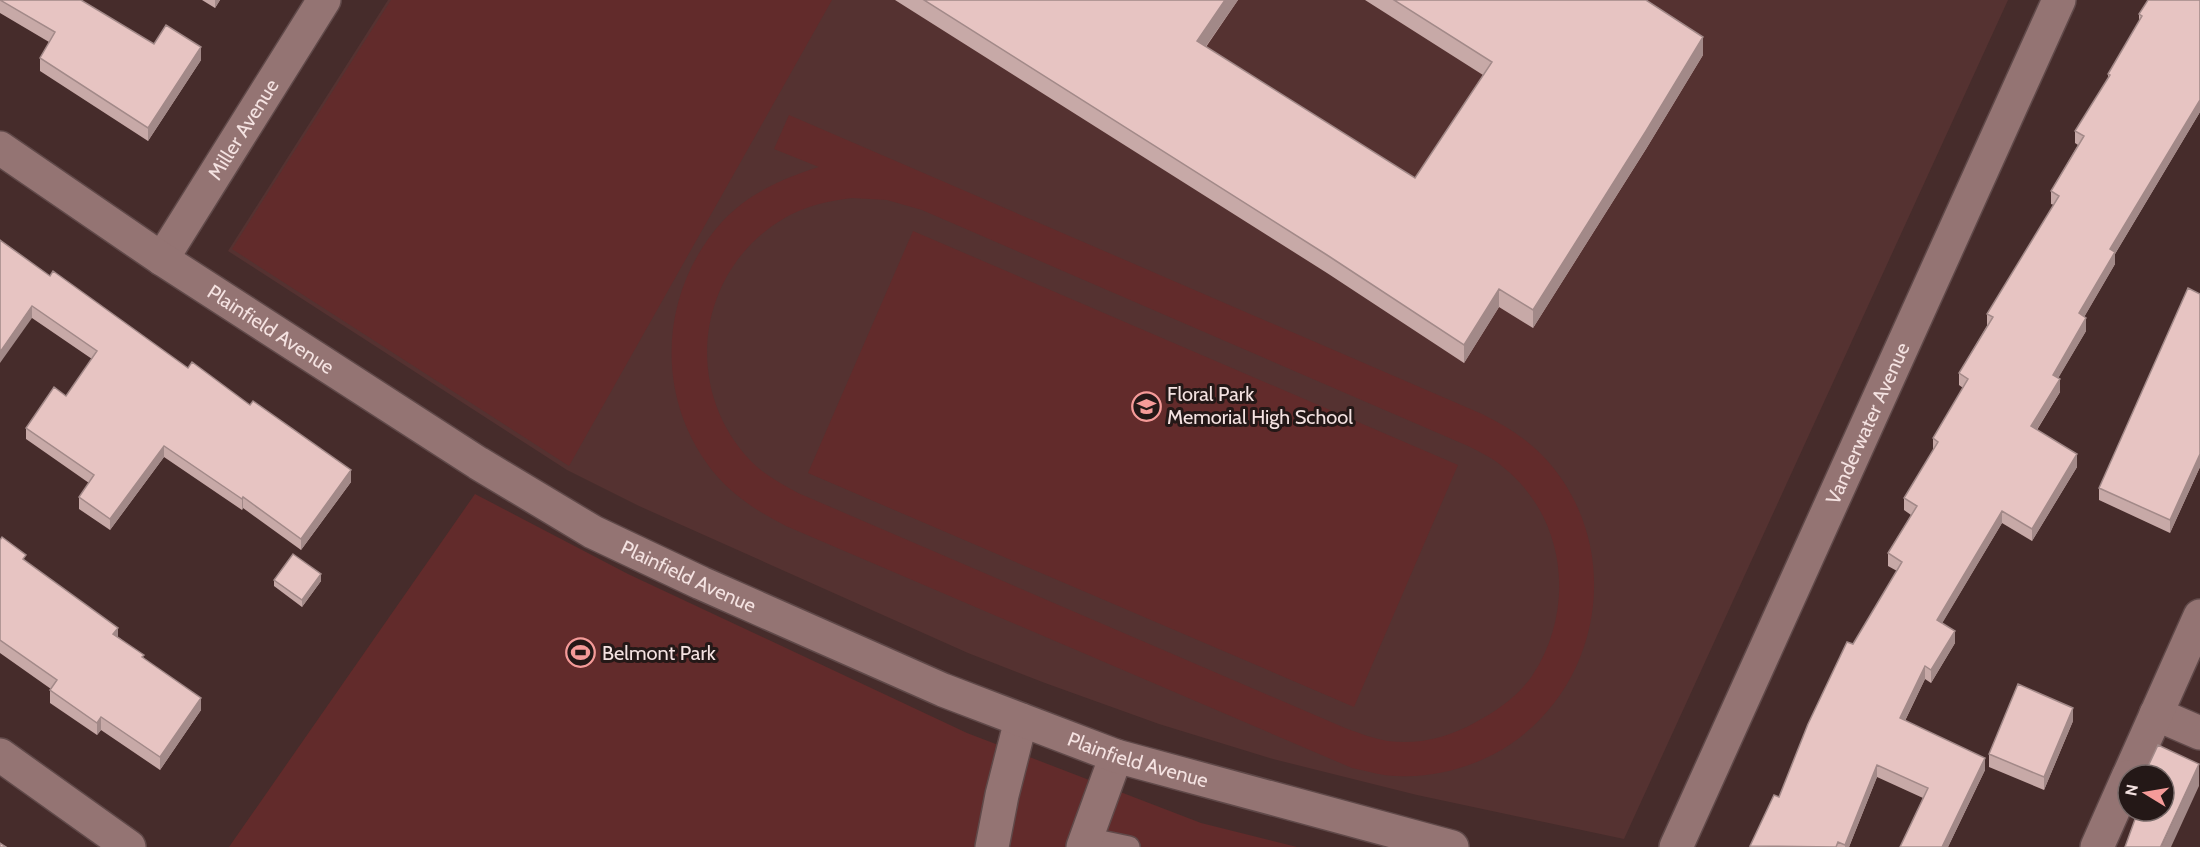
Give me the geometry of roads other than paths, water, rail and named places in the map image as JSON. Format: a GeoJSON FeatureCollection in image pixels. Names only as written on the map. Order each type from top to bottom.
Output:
{"type":"FeatureCollection","features":[{"type":"Feature","properties":{"kind":"street","name":"Miller Avenue"},"geometry":{"type":"LineString","coordinates":[[162,259],[324,0]]}},
{"type":"Feature","properties":{"kind":"street","name":"Vanderwater Avenue"},"geometry":{"type":"LineString","coordinates":[[1676,847],[2059,0]]}},
{"type":"Feature","properties":{"kind":"street","name":"Plainfield Avenue"},"geometry":{"type":"LineString","coordinates":[[0,147],[162,259],[478,463],[593,532],[943,690],[1116,756],[1452,847]]}},
{"type":"Feature","properties":{"kind":"street"},"geometry":{"type":"LineString","coordinates":[[2134,763],[2200,616]]}},
{"type":"Feature","properties":{"kind":"street"},"geometry":{"type":"LineString","coordinates":[[2156,714],[2200,733]]}},
{"type":"Feature","properties":{"kind":"street"},"geometry":{"type":"LineString","coordinates":[[992,847],[1002,795],[1022,720]]}},
{"type":"Feature","properties":{"kind":"street"},"geometry":{"type":"LineString","coordinates":[[0,755],[129,847]]}},
{"type":"Feature","properties":{"kind":"street"},"geometry":{"type":"LineString","coordinates":[[1085,843],[1116,756]]}},
{"type":"Feature","properties":{"kind":"street"},"geometry":{"type":"LineString","coordinates":[[2097,847],[2116,803]]}},
{"type":"Feature","properties":{"kind":"lane"},"geometry":{"type":"LineString","coordinates":[[1085,843],[1129,847]]}},
{"type":"Feature","properties":{"kind":"place","name":"Floral Park Memorial High School"},"geometry":{"type":"Point","coordinates":[1146,406]}},
{"type":"Feature","properties":{"kind":"place","name":"Belmont Park"},"geometry":{"type":"Point","coordinates":[581,653]}}]}
